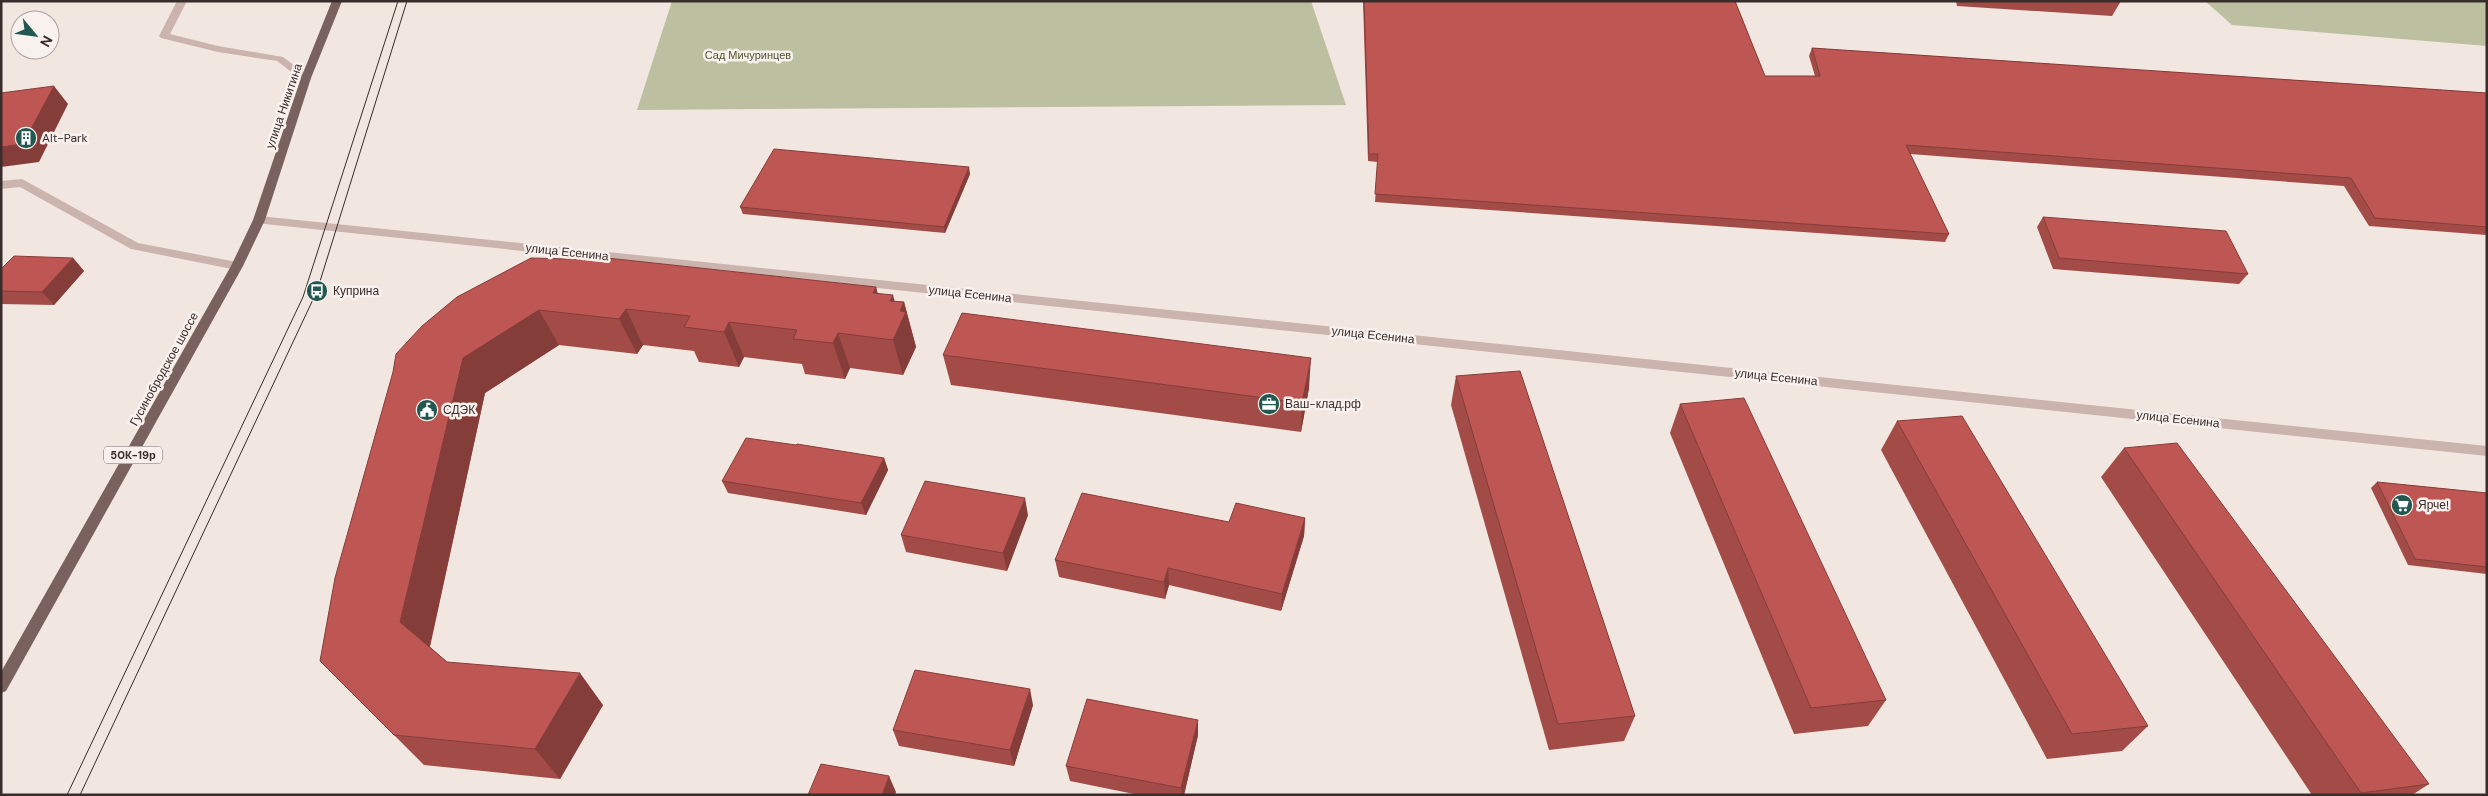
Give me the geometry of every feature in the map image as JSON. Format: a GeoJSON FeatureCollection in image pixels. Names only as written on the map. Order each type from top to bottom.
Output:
{"type":"FeatureCollection","features":[{"type":"Feature","properties":{"kind":"main road","name":"улица Никитина"},"geometry":{"type":"LineString","coordinates":[[258,220],[306,78],[337,1]]}},
{"type":"Feature","properties":{"kind":"main road","name":"Гусинобродское шоссе"},"geometry":{"type":"LineString","coordinates":[[1,686],[237,266],[258,220]]}},
{"type":"Feature","properties":{"kind":"street"},"geometry":{"type":"LineString","coordinates":[[182,1],[164,36],[218,49],[280,59],[306,78]]}},
{"type":"Feature","properties":{"kind":"street"},"geometry":{"type":"LineString","coordinates":[[1,185],[22,183],[135,246],[237,266]]}},
{"type":"Feature","properties":{"kind":"street","name":"улица Есенина"},"geometry":{"type":"LineString","coordinates":[[258,220],[2487,451]]}},
{"type":"Feature","properties":{"kind":"green space","name":"Сад Мичуринцев"},"geometry":{"type":"Polygon","coordinates":[[[672,1],[1311,1],[1346,105],[637,110],[672,1]]]}},
{"type":"Feature","properties":{"kind":"green space"},"geometry":{"type":"Polygon","coordinates":[[[2205,1],[2487,1],[2487,46],[2232,25],[2205,1]]]}},
{"type":"Feature","properties":{"kind":"building"},"geometry":{"type":"Polygon","coordinates":[[[1364,1],[1735,1],[1765,76],[1820,76],[1812,48],[2487,93],[2487,227],[2375,218],[2351,178],[1906,145],[1949,234],[1375,194],[1378,154],[1369,154],[1364,1]]]}},
{"type":"Feature","properties":{"kind":"building"},"geometry":{"type":"Polygon","coordinates":[[[54,86],[23,144],[1,147],[1,93],[54,86]]]}},
{"type":"Feature","properties":{"kind":"building"},"geometry":{"type":"Polygon","coordinates":[[[774,149],[969,167],[944,227],[740,207],[774,149]]]}},
{"type":"Feature","properties":{"kind":"building"},"geometry":{"type":"Polygon","coordinates":[[[2043,217],[2226,231],[2248,274],[2059,258],[2043,217]]]}},
{"type":"Feature","properties":{"kind":"building"},"geometry":{"type":"Polygon","coordinates":[[[14,256],[73,258],[42,292],[1,291],[1,269],[14,256]]]}},
{"type":"Feature","properties":{"kind":"building"},"geometry":{"type":"Polygon","coordinates":[[[531,258],[605,260],[607,258],[876,287],[873,293],[893,295],[890,301],[904,302],[900,311],[906,312],[893,340],[838,333],[833,343],[793,339],[797,330],[729,322],[724,332],[684,327],[690,316],[626,309],[619,319],[539,310],[463,358],[400,622],[447,662],[580,673],[535,749],[394,735],[320,661],[335,578],[393,372],[396,354],[422,326],[457,297],[531,258]]]}},
{"type":"Feature","properties":{"kind":"building"},"geometry":{"type":"Polygon","coordinates":[[[962,313],[1311,358],[1302,403],[943,355],[962,313]]]}},
{"type":"Feature","properties":{"kind":"building"},"geometry":{"type":"Polygon","coordinates":[[[1520,371],[1635,716],[1558,724],[1456,376],[1520,371]]]}},
{"type":"Feature","properties":{"kind":"building"},"geometry":{"type":"Polygon","coordinates":[[[1744,398],[1886,700],[1811,708],[1680,404],[1744,398]]]}},
{"type":"Feature","properties":{"kind":"building"},"geometry":{"type":"Polygon","coordinates":[[[1962,416],[2148,726],[2072,734],[1897,421],[1962,416]]]}},
{"type":"Feature","properties":{"kind":"building"},"geometry":{"type":"Polygon","coordinates":[[[746,438],[884,458],[861,503],[722,481],[746,438]]]}},
{"type":"Feature","properties":{"kind":"building"},"geometry":{"type":"Polygon","coordinates":[[[2177,443],[2429,784],[2361,793],[2124,448],[2177,443]]]}},
{"type":"Feature","properties":{"kind":"building"},"geometry":{"type":"Polygon","coordinates":[[[925,481],[1025,498],[1003,553],[901,535],[925,481]]]}},
{"type":"Feature","properties":{"kind":"building"},"geometry":{"type":"Polygon","coordinates":[[[2377,482],[2487,493],[2487,567],[2415,559],[2377,482]]]}},
{"type":"Feature","properties":{"kind":"building"},"geometry":{"type":"Polygon","coordinates":[[[1082,493],[1229,522],[1236,503],[1305,518],[1282,594],[1168,568],[1164,582],[1055,560],[1082,493]]]}},
{"type":"Feature","properties":{"kind":"building"},"geometry":{"type":"Polygon","coordinates":[[[915,670],[1030,689],[1010,750],[893,730],[915,670]]]}},
{"type":"Feature","properties":{"kind":"building"},"geometry":{"type":"Polygon","coordinates":[[[1087,699],[1198,720],[1181,788],[1066,766],[1087,699]]]}},
{"type":"Feature","properties":{"kind":"building"},"geometry":{"type":"Polygon","coordinates":[[[821,764],[889,776],[882,795],[808,795],[821,764]]]}},
{"type":"Feature","properties":{"kind":"tram line"},"geometry":{"type":"LineString","coordinates":[[67,795],[303,297],[398,1]]}},
{"type":"Feature","properties":{"kind":"tram line"},"geometry":{"type":"LineString","coordinates":[[80,795],[317,291],[407,1]]}},
{"type":"Feature","properties":{"kind":"place","name":"Alt-Park"},"geometry":{"type":"Point","coordinates":[26,138]}},
{"type":"Feature","properties":{"kind":"place","name":"Куприна"},"geometry":{"type":"Point","coordinates":[317,291]}},
{"type":"Feature","properties":{"kind":"place","name":"Ваш-клад.рф"},"geometry":{"type":"Point","coordinates":[1269,404]}},
{"type":"Feature","properties":{"kind":"place","name":"СДЭК"},"geometry":{"type":"Point","coordinates":[427,410]}},
{"type":"Feature","properties":{"kind":"place","name":"Ярче!"},"geometry":{"type":"Point","coordinates":[2402,505]}}]}
